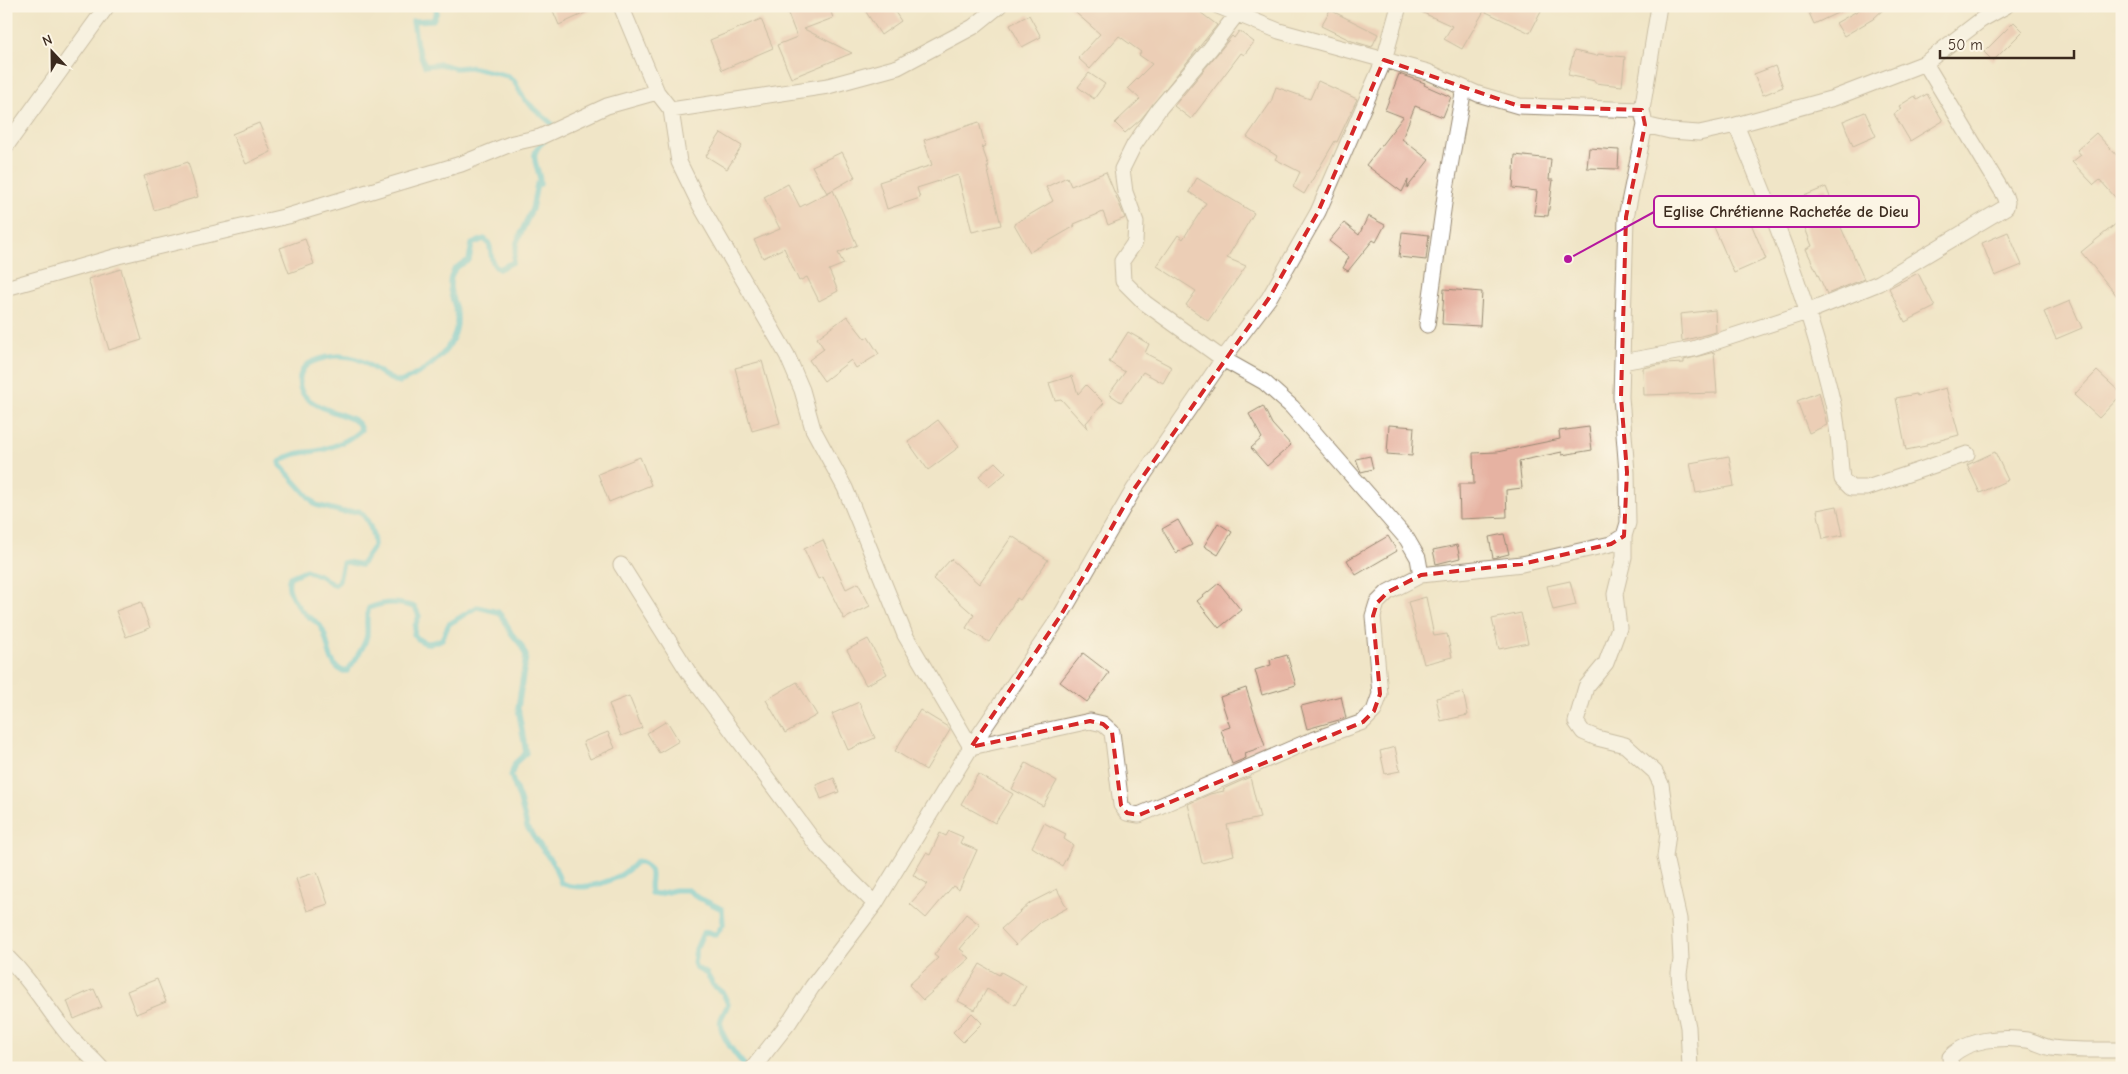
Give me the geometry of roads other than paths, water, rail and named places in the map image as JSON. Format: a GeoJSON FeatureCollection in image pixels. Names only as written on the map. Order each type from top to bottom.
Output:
{"type":"FeatureCollection","features":[{"type":"Feature","properties":{"kind":"street"},"geometry":{"type":"LineString","coordinates":[[6,146],[107,6]]}},
{"type":"Feature","properties":{"kind":"street"},"geometry":{"type":"LineString","coordinates":[[621,6],[657,92],[671,110],[679,162],[700,205],[787,355],[802,390],[814,429],[845,488],[905,635],[971,747]]}},
{"type":"Feature","properties":{"kind":"street"},"geometry":{"type":"LineString","coordinates":[[671,110],[828,86],[898,67],[973,27],[999,6]]}},
{"type":"Feature","properties":{"kind":"street"},"geometry":{"type":"LineString","coordinates":[[1218,6],[1236,15],[1279,31],[1428,72],[1464,88],[1518,106],[1643,118],[1670,130],[1698,133],[1736,125],[1834,98],[1925,63],[1981,20],[2006,6]]}},
{"type":"Feature","properties":{"kind":"street"},"geometry":{"type":"LineString","coordinates":[[753,1068],[790,1021],[812,988],[875,904],[971,747],[1061,615],[1134,489],[1223,359],[1268,298],[1318,212],[1384,60],[1399,6]]}},
{"type":"Feature","properties":{"kind":"street"},"geometry":{"type":"LineString","coordinates":[[1659,6],[1626,217],[1620,397],[1627,480],[1628,523],[1624,536],[1624,557],[1615,594],[1619,628],[1606,663],[1586,687],[1576,722],[1583,732],[1597,738],[1625,745],[1655,772],[1662,784],[1668,833],[1666,857],[1679,919],[1680,988],[1688,1027],[1690,1068]]}},
{"type":"Feature","properties":{"kind":"street"},"geometry":{"type":"LineString","coordinates":[[1236,15],[1160,109],[1134,145],[1122,169],[1125,192],[1136,222],[1135,242],[1122,261],[1123,282],[1145,304],[1223,359],[1264,382],[1292,407],[1407,539],[1418,558],[1421,575]]}},
{"type":"Feature","properties":{"kind":"street"},"geometry":{"type":"LineString","coordinates":[[1622,362],[1693,349],[1807,312],[1879,283],[2006,207],[2007,202],[2004,196],[1925,63]]}},
{"type":"Feature","properties":{"kind":"street"},"geometry":{"type":"LineString","coordinates":[[1427,326],[1446,189],[1464,88]]}},
{"type":"Feature","properties":{"kind":"street"},"geometry":{"type":"LineString","coordinates":[[6,288],[118,256],[288,216],[461,164],[513,143],[540,137],[607,106],[657,92]]}},
{"type":"Feature","properties":{"kind":"street"},"geometry":{"type":"LineString","coordinates":[[1736,125],[1776,220],[1807,312],[1834,406],[1842,479],[1851,488],[1867,488],[1967,454]]}},
{"type":"Feature","properties":{"kind":"street"},"geometry":{"type":"LineString","coordinates":[[971,747],[1090,721],[1103,724],[1112,732],[1121,805],[1127,814],[1139,815],[1307,742],[1363,722],[1374,710],[1380,694],[1373,616],[1377,603],[1388,592],[1421,575],[1522,564],[1611,544],[1624,536]]}},
{"type":"Feature","properties":{"kind":"street"},"geometry":{"type":"LineString","coordinates":[[622,565],[689,673],[819,848],[875,904]]}},
{"type":"Feature","properties":{"kind":"street"},"geometry":{"type":"LineString","coordinates":[[6,956],[25,974],[67,1034],[87,1052],[100,1068]]}},
{"type":"Feature","properties":{"kind":"street"},"geometry":{"type":"LineString","coordinates":[[1951,1068],[1950,1056],[1960,1048],[1973,1043],[1996,1040],[2027,1040],[2050,1048],[2122,1050]]}},
{"type":"Feature","properties":{"kind":"waterway"},"geometry":{"type":"LineString","coordinates":[[435,6],[437,12],[433,20],[413,21],[417,46],[425,66],[440,64],[455,68],[470,67],[508,76],[514,81],[525,100],[552,124],[553,131]]}},
{"type":"Feature","properties":{"kind":"waterway"},"geometry":{"type":"LineString","coordinates":[[544,141],[538,147],[535,157],[540,184],[537,184],[532,209],[517,242],[513,262],[499,269],[493,262],[488,242],[484,239],[472,244],[469,260],[457,267],[450,280],[457,315],[456,327],[453,338],[439,357],[420,372],[400,382],[388,378],[363,362],[342,356],[319,359],[306,366],[302,372],[300,387],[308,399],[323,408],[354,420],[358,423],[361,430],[339,444],[319,451],[285,458],[280,462],[281,466],[316,505],[343,512],[359,511],[366,518],[370,527],[374,546],[361,565],[343,563],[339,581],[334,585],[321,576],[306,570],[290,577],[289,588],[301,610],[321,627],[331,657],[338,668],[343,671],[347,671],[364,644],[367,635],[369,608],[392,603],[415,607],[419,616],[414,634],[426,643],[442,639],[449,624],[477,607],[498,612],[521,645],[526,656],[518,708],[526,753],[515,763],[511,776],[527,827],[554,865],[561,883],[580,887],[602,883],[622,874],[637,861],[650,871],[651,893],[659,894],[675,890],[688,890],[699,898],[722,909],[723,924],[716,935],[709,932],[703,933],[696,949],[694,963],[696,968],[707,974],[713,985],[723,993],[728,1004],[721,1019],[722,1031],[729,1045],[747,1068]]}},
{"type":"Feature","properties":{"kind":"place","name":"Eglise Chrétienne Rachetée de Dieu"},"geometry":{"type":"Point","coordinates":[1568,259]}}]}
